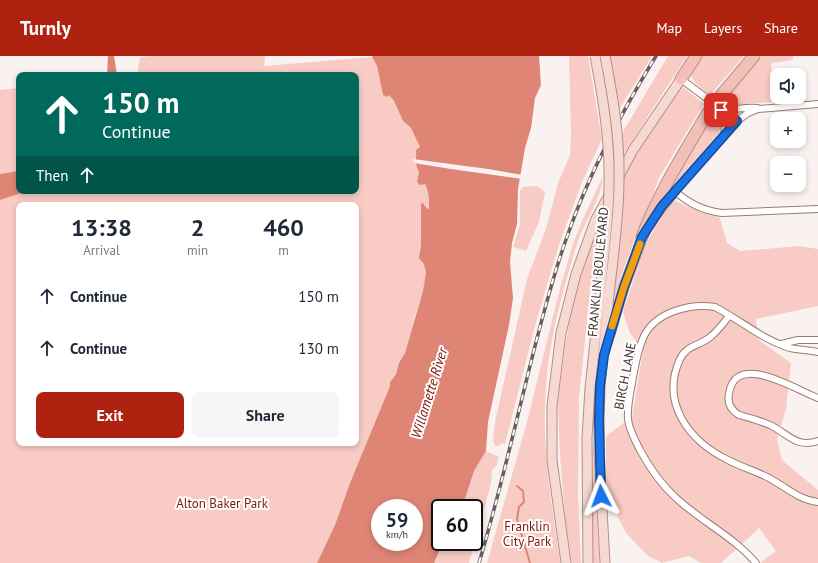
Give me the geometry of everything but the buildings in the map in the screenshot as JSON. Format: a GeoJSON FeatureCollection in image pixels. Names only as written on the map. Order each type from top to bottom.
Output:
{"type":"FeatureCollection","features":[{"type":"Feature","properties":{"kind":"highway"},"geometry":{"type":"LineString","coordinates":[[681,79],[696,56]]}},
{"type":"Feature","properties":{"kind":"highway"},"geometry":{"type":"LineString","coordinates":[[642,237],[652,210],[663,188],[707,114],[754,56]]}},
{"type":"Feature","properties":{"kind":"main road","name":"FRANKLIN BOULEVARD"},"geometry":{"type":"LineString","coordinates":[[595,56],[607,133],[609,161],[604,295],[604,355],[600,386],[599,454],[605,563]]}},
{"type":"Feature","properties":{"kind":"main road","name":"FRANKLIN BOULEVARD"},"geometry":{"type":"LineString","coordinates":[[588,563],[587,438],[590,388],[618,206],[619,160],[616,126],[610,81],[604,56]]}},
{"type":"Feature","properties":{"kind":"main road"},"geometry":{"type":"LineString","coordinates":[[566,563],[552,452],[552,406],[561,333],[576,274],[595,221],[633,150],[681,79]]}},
{"type":"Feature","properties":{"kind":"main road"},"geometry":{"type":"LineString","coordinates":[[604,355],[624,287],[642,237],[662,206],[675,191]]}},
{"type":"Feature","properties":{"kind":"street"},"geometry":{"type":"LineString","coordinates":[[681,79],[737,121]]}},
{"type":"Feature","properties":{"kind":"street"},"geometry":{"type":"LineString","coordinates":[[721,110],[749,108],[758,109],[818,104]]}},
{"type":"Feature","properties":{"kind":"street"},"geometry":{"type":"LineString","coordinates":[[758,109],[748,113],[737,121],[675,191],[683,198],[696,205],[707,210],[722,213],[818,209]]}},
{"type":"Feature","properties":{"kind":"street"},"geometry":{"type":"LineString","coordinates":[[721,110],[725,125],[724,137]]}},
{"type":"Feature","properties":{"kind":"street","name":"BIRCH LANE"},"geometry":{"type":"LineString","coordinates":[[756,563],[736,543],[676,498],[643,456],[634,438],[628,420],[629,404],[637,357],[644,336],[653,324],[678,310],[699,306],[715,307],[781,344],[792,348],[818,352]]}},
{"type":"Feature","properties":{"kind":"street"},"geometry":{"type":"LineString","coordinates":[[729,316],[712,336],[707,340],[692,346],[683,353],[675,374],[674,394],[677,410],[689,430],[698,440],[720,456],[770,478],[799,496],[818,502]]}},
{"type":"Feature","properties":{"kind":"street"},"geometry":{"type":"LineString","coordinates":[[781,344],[798,340],[818,340]]}},
{"type":"Feature","properties":{"kind":"street"},"geometry":{"type":"LineString","coordinates":[[818,398],[780,381],[747,373],[737,376],[733,380],[728,394],[730,405],[734,412],[739,415],[772,426],[799,443],[810,444],[818,441]]}},
{"type":"Feature","properties":{"kind":"green space","name":"Alton Baker Park"},"geometry":{"type":"Polygon","coordinates":[[[151,56],[265,56],[264,66],[373,57],[377,66],[383,95],[389,94],[394,101],[403,121],[411,128],[420,147],[416,160],[417,169],[419,172],[417,182],[425,183],[428,189],[429,208],[426,210],[424,205],[421,205],[421,253],[426,270],[423,289],[403,358],[390,382],[390,386],[350,483],[335,525],[317,563],[0,563],[0,90],[16,88],[16,194],[359,194],[359,72],[138,72],[140,57],[151,56]]]}},
{"type":"Feature","properties":{"kind":"green space"},"geometry":{"type":"Polygon","coordinates":[[[569,56],[588,56],[602,139],[582,182],[558,248],[535,326],[505,444],[501,443],[500,446],[497,445],[496,447],[493,441],[495,422],[527,279],[546,229],[558,183],[570,155],[569,56]]]}},
{"type":"Feature","properties":{"kind":"green space"},"geometry":{"type":"Polygon","coordinates":[[[608,56],[652,56],[618,111],[608,56]]]}},
{"type":"Feature","properties":{"kind":"green space"},"geometry":{"type":"Polygon","coordinates":[[[668,56],[687,56],[623,155],[621,135],[668,56]]]}},
{"type":"Feature","properties":{"kind":"green space"},"geometry":{"type":"Polygon","coordinates":[[[702,56],[744,56],[710,95],[694,81],[691,74],[692,70],[702,56]]]}},
{"type":"Feature","properties":{"kind":"green space"},"geometry":{"type":"Polygon","coordinates":[[[761,56],[793,56],[793,60],[771,63],[770,102],[727,105],[721,104],[761,56]]]}},
{"type":"Feature","properties":{"kind":"green space"},"geometry":{"type":"Polygon","coordinates":[[[682,86],[704,104],[660,176],[625,265],[615,296],[611,295],[623,173],[682,86]]]}},
{"type":"Feature","properties":{"kind":"green space"},"geometry":{"type":"Polygon","coordinates":[[[716,111],[720,122],[719,134],[669,191],[704,126],[716,111]]]}},
{"type":"Feature","properties":{"kind":"green space","name":"Franklin City Park"},"geometry":{"type":"Polygon","coordinates":[[[603,176],[600,192],[594,208],[582,230],[568,274],[556,319],[548,365],[545,410],[546,454],[560,563],[487,563],[527,422],[559,292],[573,244],[603,176]]]}},
{"type":"Feature","properties":{"kind":"green space"},"geometry":{"type":"Polygon","coordinates":[[[537,186],[545,192],[539,222],[526,251],[513,247],[520,224],[520,191],[523,187],[537,186]]]}},
{"type":"Feature","properties":{"kind":"green space"},"geometry":{"type":"Polygon","coordinates":[[[675,201],[703,213],[720,218],[727,243],[740,251],[800,246],[818,249],[818,306],[756,319],[759,340],[791,363],[786,409],[777,439],[782,460],[818,490],[818,563],[762,563],[761,562],[776,551],[759,528],[721,563],[701,563],[689,556],[662,563],[648,556],[626,533],[610,502],[606,480],[606,436],[632,417],[643,351],[630,333],[623,312],[642,254],[658,220],[675,201]]]}},
{"type":"Feature","properties":{"kind":"green space"},"geometry":{"type":"Polygon","coordinates":[[[601,219],[590,294],[579,398],[578,495],[581,563],[572,563],[565,518],[560,456],[558,402],[573,301],[594,234],[601,219]]]}},
{"type":"Feature","properties":{"kind":"green space"},"geometry":{"type":"Polygon","coordinates":[[[486,451],[499,457],[497,465],[492,470],[491,484],[483,513],[483,499],[464,499],[474,471],[486,451]]]}},
{"type":"Feature","properties":{"kind":"green space"},"geometry":{"type":"Polygon","coordinates":[[[590,451],[593,451],[599,563],[591,563],[590,451]]]}},
{"type":"Feature","properties":{"kind":"green space"},"geometry":{"type":"Polygon","coordinates":[[[439,551],[472,551],[469,563],[434,563],[439,551]]]}},
{"type":"Feature","properties":{"kind":"water"},"geometry":{"type":"Polygon","coordinates":[[[108,56],[114,56],[117,72],[107,72],[108,56]]]}},
{"type":"Feature","properties":{"kind":"water","name":"Willamette River"},"geometry":{"type":"Polygon","coordinates":[[[372,56],[539,56],[541,85],[535,98],[531,128],[525,148],[518,189],[517,224],[512,243],[510,262],[513,298],[509,325],[488,422],[486,451],[474,471],[464,499],[431,499],[431,551],[439,551],[434,563],[317,563],[335,525],[350,483],[390,386],[390,382],[396,374],[399,363],[405,353],[423,291],[426,273],[424,264],[419,258],[421,245],[421,205],[422,202],[427,209],[429,208],[429,199],[425,184],[420,185],[417,182],[419,172],[416,164],[416,150],[420,147],[411,128],[403,121],[394,101],[389,95],[387,97],[383,95],[377,66],[372,56]]]}},
{"type":"Feature","properties":{"kind":"water"},"geometry":{"type":"Polygon","coordinates":[[[16,171],[16,194],[18,194],[0,200],[0,174],[16,171]]]}},
{"type":"Feature","properties":{"kind":"pier"},"geometry":{"type":"Polygon","coordinates":[[[413,159],[523,175],[522,179],[451,169],[414,163],[413,159]]]}},
{"type":"Feature","properties":{"kind":"waterway"},"geometry":{"type":"LineString","coordinates":[[517,486],[523,491],[524,502],[519,507],[517,519],[530,563]]}},
{"type":"Feature","properties":{"kind":"railway"},"geometry":{"type":"LineString","coordinates":[[479,563],[501,484],[542,321],[563,248],[596,165],[656,56]]}},
{"type":"Feature","properties":{"kind":"slow traffic"},"geometry":{"type":"LineString","coordinates":[[612,326],[624,287],[640,244]]}},
{"type":"Feature","properties":{"kind":"route"},"geometry":{"type":"LineString","coordinates":[[601,496],[599,454],[600,386],[604,355],[619,302],[642,237],[652,220],[662,206],[737,121],[721,110]]}}]}
